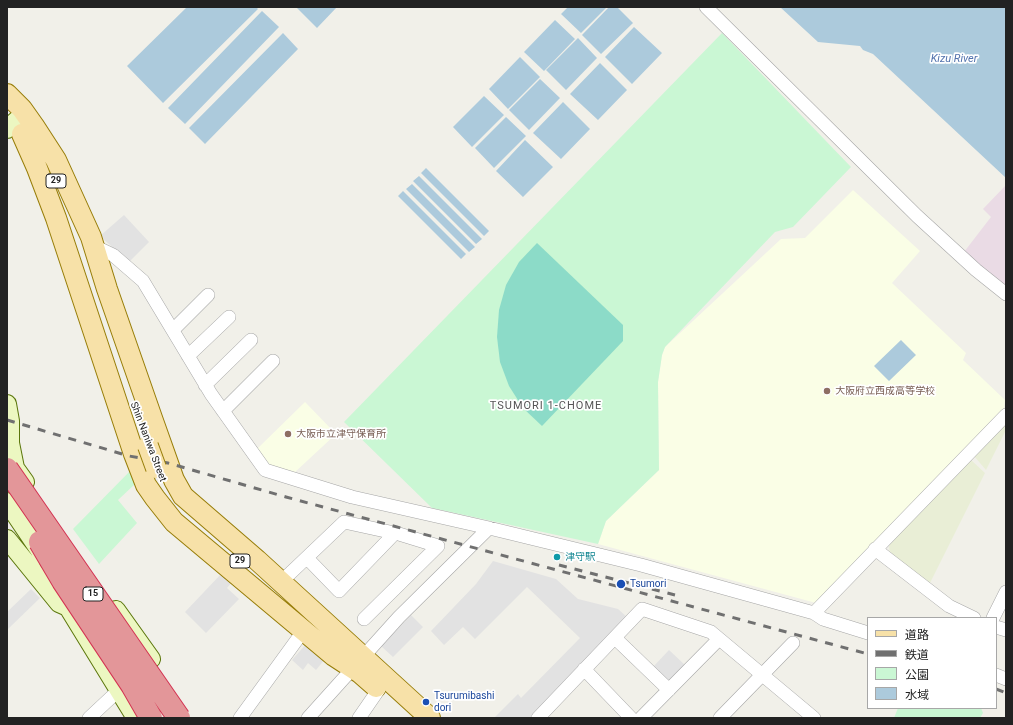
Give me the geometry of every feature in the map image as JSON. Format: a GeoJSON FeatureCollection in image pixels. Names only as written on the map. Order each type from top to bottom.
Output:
{"type":"FeatureCollection","features":[{"type":"Feature","properties":{"kind":"highway","name":"15"},"geometry":{"type":"LineString","coordinates":[[7,469],[179,718]]}},
{"type":"Feature","properties":{"kind":"highway","name":"15"},"geometry":{"type":"LineString","coordinates":[[7,495],[161,718]]}},
{"type":"Feature","properties":{"kind":"highway","name":"15"},"geometry":{"type":"LineString","coordinates":[[40,542],[63,581],[132,685],[151,718]]}},
{"type":"Feature","properties":{"kind":"main road","name":"Shin Naniwa Street"},"geometry":{"type":"LineString","coordinates":[[7,94],[18,123],[42,151],[52,171],[156,468],[172,499],[182,510],[360,665],[430,718]]}},
{"type":"Feature","properties":{"kind":"main road"},"geometry":{"type":"LineString","coordinates":[[18,123],[56,160],[94,246],[152,418],[177,486],[183,496],[198,511],[281,582],[360,665]]}},
{"type":"Feature","properties":{"kind":"main road"},"geometry":{"type":"LineString","coordinates":[[18,123],[56,218],[109,383],[146,485],[174,522],[334,656],[360,665]]}},
{"type":"Feature","properties":{"kind":"main road","name":"Shin Naniwa Street"},"geometry":{"type":"LineString","coordinates":[[360,665],[379,689],[412,718]]}},
{"type":"Feature","properties":{"kind":"street"},"geometry":{"type":"LineString","coordinates":[[706,7],[917,216],[976,270],[1006,294]]}},
{"type":"Feature","properties":{"kind":"street"},"geometry":{"type":"LineString","coordinates":[[94,246],[113,256],[143,281],[205,385],[266,470],[352,497],[489,528],[641,565],[814,613],[823,619],[867,633]]}},
{"type":"Feature","properties":{"kind":"street"},"geometry":{"type":"LineString","coordinates":[[173,330],[208,295]]}},
{"type":"Feature","properties":{"kind":"street"},"geometry":{"type":"LineString","coordinates":[[188,356],[229,317]]}},
{"type":"Feature","properties":{"kind":"street"},"geometry":{"type":"LineString","coordinates":[[205,385],[251,340]]}},
{"type":"Feature","properties":{"kind":"street"},"geometry":{"type":"LineString","coordinates":[[223,411],[273,361]]}},
{"type":"Feature","properties":{"kind":"street"},"geometry":{"type":"LineString","coordinates":[[7,404],[10,421],[10,443],[15,468],[94,581],[133,631],[190,718]]}},
{"type":"Feature","properties":{"kind":"street"},"geometry":{"type":"LineString","coordinates":[[814,613],[1006,415]]}},
{"type":"Feature","properties":{"kind":"street"},"geometry":{"type":"LineString","coordinates":[[7,502],[65,588],[68,607],[136,718]]}},
{"type":"Feature","properties":{"kind":"street"},"geometry":{"type":"LineString","coordinates":[[281,582],[344,522],[395,533],[438,546],[364,619]]}},
{"type":"Feature","properties":{"kind":"street"},"geometry":{"type":"LineString","coordinates":[[308,718],[360,665],[398,617],[489,528]]}},
{"type":"Feature","properties":{"kind":"street"},"geometry":{"type":"LineString","coordinates":[[307,558],[339,591],[395,533]]}},
{"type":"Feature","properties":{"kind":"street"},"geometry":{"type":"LineString","coordinates":[[7,539],[59,603],[68,607]]}},
{"type":"Feature","properties":{"kind":"street"},"geometry":{"type":"LineString","coordinates":[[875,550],[949,606],[972,617]]}},
{"type":"Feature","properties":{"kind":"street"},"geometry":{"type":"LineString","coordinates":[[68,607],[94,581]]}},
{"type":"Feature","properties":{"kind":"street"},"geometry":{"type":"LineString","coordinates":[[994,617],[1006,592]]}},
{"type":"Feature","properties":{"kind":"street"},"geometry":{"type":"LineString","coordinates":[[538,718],[642,609],[711,632],[814,718]]}},
{"type":"Feature","properties":{"kind":"street"},"geometry":{"type":"LineString","coordinates":[[240,718],[304,630]]}},
{"type":"Feature","properties":{"kind":"street"},"geometry":{"type":"LineString","coordinates":[[614,638],[669,690]]}},
{"type":"Feature","properties":{"kind":"street"},"geometry":{"type":"LineString","coordinates":[[641,718],[720,640]]}},
{"type":"Feature","properties":{"kind":"street"},"geometry":{"type":"LineString","coordinates":[[720,718],[793,643]]}},
{"type":"Feature","properties":{"kind":"street"},"geometry":{"type":"LineString","coordinates":[[584,669],[631,718]]}},
{"type":"Feature","properties":{"kind":"street"},"geometry":{"type":"LineString","coordinates":[[359,718],[379,689]]}},
{"type":"Feature","properties":{"kind":"street"},"geometry":{"type":"LineString","coordinates":[[89,718],[119,690]]}},
{"type":"Feature","properties":{"kind":"shaded area"},"geometry":{"type":"Polygon","coordinates":[[[1006,185],[1006,288],[964,252],[991,217],[983,209],[1006,185]]]}},
{"type":"Feature","properties":{"kind":"shaded area","name":"大阪府立西成高等学校"},"geometry":{"type":"Polygon","coordinates":[[[853,190],[920,251],[892,283],[966,353],[963,360],[1005,400],[1004,409],[816,603],[598,544],[606,521],[659,470],[658,382],[662,355],[665,347],[781,239],[805,238],[853,190]]]}},
{"type":"Feature","properties":{"kind":"shaded area"},"geometry":{"type":"Polygon","coordinates":[[[124,215],[149,242],[129,262],[100,236],[124,215]]]}},
{"type":"Feature","properties":{"kind":"shaded area"},"geometry":{"type":"Polygon","coordinates":[[[305,402],[336,434],[294,473],[268,466],[257,449],[305,402]]]}},
{"type":"Feature","properties":{"kind":"shaded area"},"geometry":{"type":"Polygon","coordinates":[[[1006,423],[1006,430],[986,470],[974,456],[1006,423]]]}},
{"type":"Feature","properties":{"kind":"shaded area"},"geometry":{"type":"Polygon","coordinates":[[[971,460],[985,473],[928,587],[890,557],[889,544],[971,460]]]}},
{"type":"Feature","properties":{"kind":"shaded area"},"geometry":{"type":"Polygon","coordinates":[[[493,561],[556,579],[578,599],[618,609],[628,618],[535,718],[494,718],[518,694],[521,698],[580,638],[527,587],[475,639],[463,627],[444,645],[431,631],[476,584],[493,561]]]}},
{"type":"Feature","properties":{"kind":"shaded area"},"geometry":{"type":"Polygon","coordinates":[[[222,573],[232,582],[227,588],[239,599],[206,633],[185,612],[222,573]]]}},
{"type":"Feature","properties":{"kind":"shaded area"},"geometry":{"type":"Polygon","coordinates":[[[31,589],[40,598],[7,630],[7,612],[31,589]]]}},
{"type":"Feature","properties":{"kind":"shaded area"},"geometry":{"type":"Polygon","coordinates":[[[411,615],[423,627],[393,657],[381,646],[411,615]]]}},
{"type":"Feature","properties":{"kind":"shaded area"},"geometry":{"type":"Polygon","coordinates":[[[307,643],[325,659],[316,670],[308,663],[303,670],[292,660],[307,643]]]}},
{"type":"Feature","properties":{"kind":"shaded area"},"geometry":{"type":"Polygon","coordinates":[[[669,650],[685,665],[669,682],[653,667],[669,650]]]}},
{"type":"Feature","properties":{"kind":"green space"},"geometry":{"type":"Polygon","coordinates":[[[722,33],[851,167],[793,227],[775,232],[665,347],[662,355],[658,382],[659,470],[606,521],[598,544],[432,508],[344,422],[722,33]]]}},
{"type":"Feature","properties":{"kind":"green space"},"geometry":{"type":"Polygon","coordinates":[[[537,243],[623,325],[623,341],[542,426],[523,408],[509,386],[500,362],[497,337],[499,310],[506,285],[519,262],[537,243]]]}},
{"type":"Feature","properties":{"kind":"green space"},"geometry":{"type":"Polygon","coordinates":[[[132,469],[136,480],[135,484],[118,500],[137,523],[99,564],[73,529],[132,469]]]}},
{"type":"Feature","properties":{"kind":"green space"},"geometry":{"type":"Polygon","coordinates":[[[898,709],[981,709],[983,713],[980,718],[894,718],[898,709]]]}},
{"type":"Feature","properties":{"kind":"water"},"geometry":{"type":"Polygon","coordinates":[[[187,7],[256,7],[258,9],[163,103],[127,66],[187,7]]]}},
{"type":"Feature","properties":{"kind":"water"},"geometry":{"type":"Polygon","coordinates":[[[296,7],[337,7],[317,28],[296,7]]]}},
{"type":"Feature","properties":{"kind":"water"},"geometry":{"type":"Polygon","coordinates":[[[568,7],[607,7],[581,33],[561,14],[568,7]]]}},
{"type":"Feature","properties":{"kind":"water"},"geometry":{"type":"Polygon","coordinates":[[[609,7],[617,7],[633,23],[601,54],[582,35],[609,7]]]}},
{"type":"Feature","properties":{"kind":"water","name":"Kizu River"},"geometry":{"type":"Polygon","coordinates":[[[780,7],[1006,7],[1006,178],[873,54],[863,50],[860,46],[818,42],[780,7]]]}},
{"type":"Feature","properties":{"kind":"water"},"geometry":{"type":"Polygon","coordinates":[[[262,11],[279,27],[185,124],[168,108],[262,11]]]}},
{"type":"Feature","properties":{"kind":"water"},"geometry":{"type":"Polygon","coordinates":[[[555,20],[575,39],[544,71],[524,52],[555,20]]]}},
{"type":"Feature","properties":{"kind":"water"},"geometry":{"type":"Polygon","coordinates":[[[634,27],[662,53],[632,84],[605,57],[634,27]]]}},
{"type":"Feature","properties":{"kind":"water"},"geometry":{"type":"Polygon","coordinates":[[[283,33],[298,49],[205,144],[189,128],[283,33]]]}},
{"type":"Feature","properties":{"kind":"water"},"geometry":{"type":"Polygon","coordinates":[[[578,38],[597,58],[566,90],[546,70],[578,38]]]}},
{"type":"Feature","properties":{"kind":"water"},"geometry":{"type":"Polygon","coordinates":[[[520,57],[540,77],[508,109],[489,89],[520,57]]]}},
{"type":"Feature","properties":{"kind":"water"},"geometry":{"type":"Polygon","coordinates":[[[600,63],[627,90],[598,120],[570,94],[600,63]]]}},
{"type":"Feature","properties":{"kind":"water"},"geometry":{"type":"Polygon","coordinates":[[[540,79],[560,98],[529,130],[509,110],[540,79]]]}},
{"type":"Feature","properties":{"kind":"water"},"geometry":{"type":"Polygon","coordinates":[[[484,96],[504,115],[472,147],[453,127],[484,96]]]}},
{"type":"Feature","properties":{"kind":"water"},"geometry":{"type":"Polygon","coordinates":[[[563,102],[590,129],[561,159],[533,133],[563,102]]]}},
{"type":"Feature","properties":{"kind":"water"},"geometry":{"type":"Polygon","coordinates":[[[506,117],[526,136],[494,168],[475,148],[506,117]]]}},
{"type":"Feature","properties":{"kind":"water"},"geometry":{"type":"Polygon","coordinates":[[[525,140],[553,167],[523,197],[496,171],[525,140]]]}},
{"type":"Feature","properties":{"kind":"water"},"geometry":{"type":"Polygon","coordinates":[[[426,168],[489,231],[484,236],[421,173],[426,168]]]}},
{"type":"Feature","properties":{"kind":"water"},"geometry":{"type":"Polygon","coordinates":[[[419,176],[482,239],[476,244],[413,181],[419,176]]]}},
{"type":"Feature","properties":{"kind":"water"},"geometry":{"type":"Polygon","coordinates":[[[412,184],[475,247],[469,252],[406,189],[412,184]]]}},
{"type":"Feature","properties":{"kind":"water"},"geometry":{"type":"Polygon","coordinates":[[[403,191],[466,254],[461,259],[398,196],[403,191]]]}},
{"type":"Feature","properties":{"kind":"water"},"geometry":{"type":"Polygon","coordinates":[[[901,340],[916,355],[889,381],[874,366],[901,340]]]}},
{"type":"Feature","properties":{"kind":"railway"},"geometry":{"type":"LineString","coordinates":[[7,420],[129,456],[168,463],[286,497],[867,654]]}},
{"type":"Feature","properties":{"kind":"railway"},"geometry":{"type":"LineString","coordinates":[[559,565],[675,595]]}},
{"type":"Feature","properties":{"kind":"railway"},"geometry":{"type":"LineString","coordinates":[[997,689],[1006,693]]}},
{"type":"Feature","properties":{"kind":"place","name":"大阪府立西成高等学校"},"geometry":{"type":"Point","coordinates":[827,391]}},
{"type":"Feature","properties":{"kind":"place","name":"大阪市立津守保育所"},"geometry":{"type":"Point","coordinates":[288,434]}},
{"type":"Feature","properties":{"kind":"place","name":"津守駅"},"geometry":{"type":"Point","coordinates":[557,557]}},
{"type":"Feature","properties":{"kind":"place","name":"Tsumori"},"geometry":{"type":"Point","coordinates":[621,584]}},
{"type":"Feature","properties":{"kind":"place","name":"Tsurumibashi dori"},"geometry":{"type":"Point","coordinates":[426,702]}},
{"type":"Feature","properties":{"kind":"district","name":"TSUMORI 1-CHOME"},"geometry":{"type":"Point","coordinates":[546,406]}}]}
